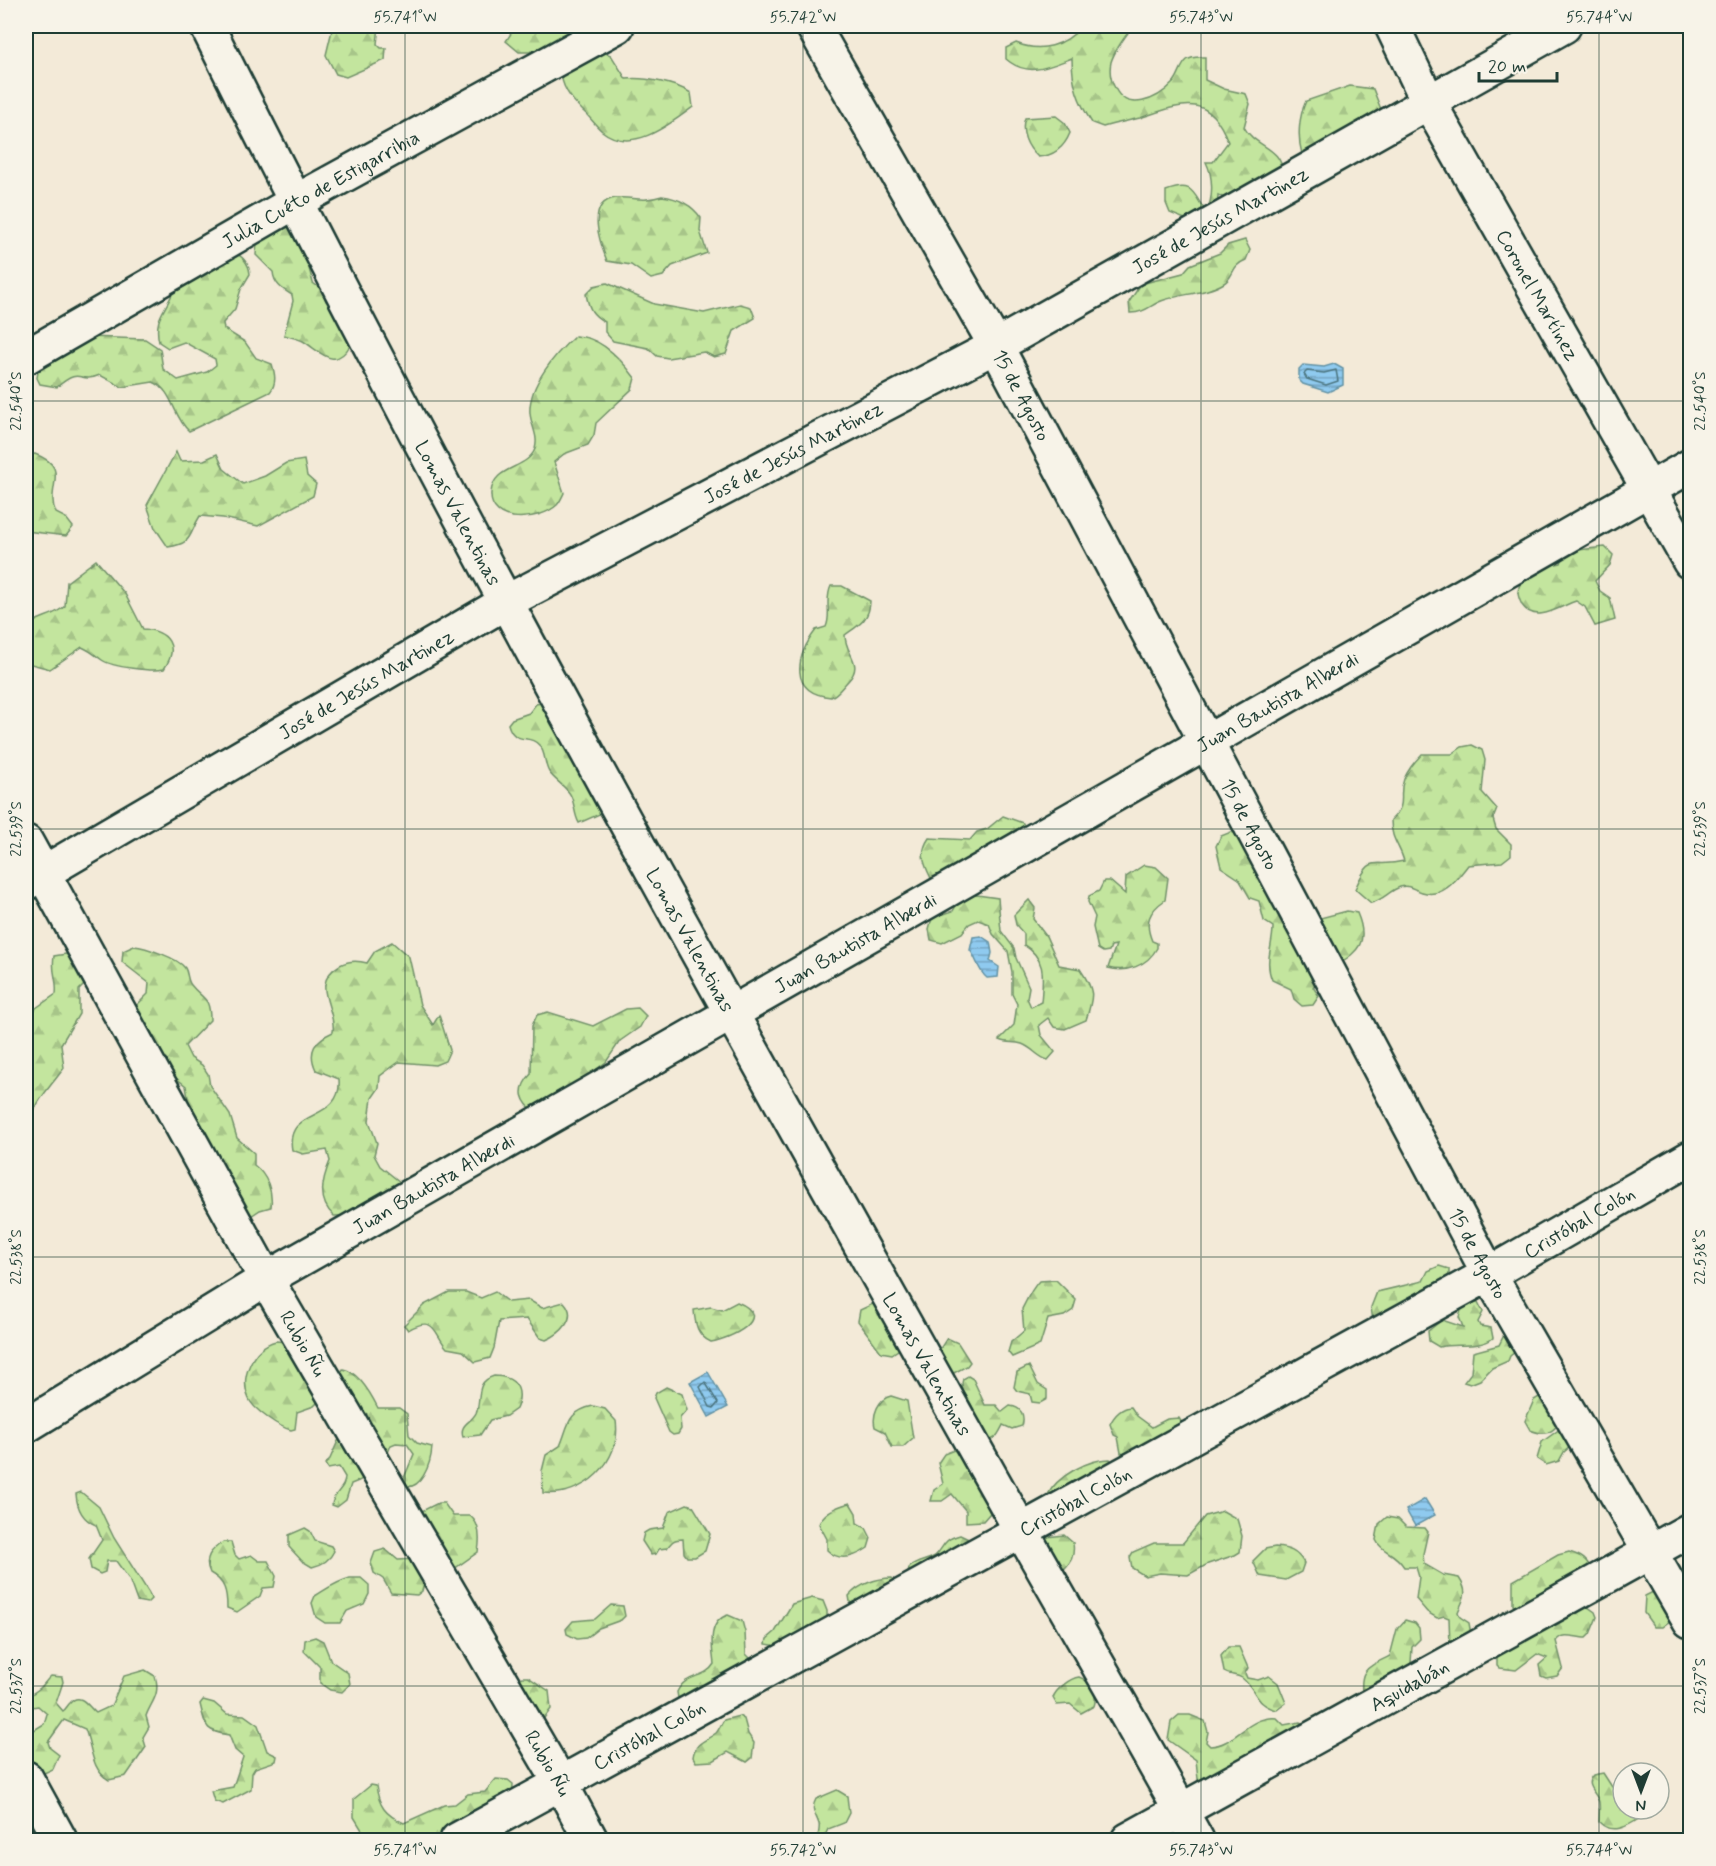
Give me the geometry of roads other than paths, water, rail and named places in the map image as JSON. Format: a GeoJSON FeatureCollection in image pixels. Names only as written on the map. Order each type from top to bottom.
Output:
{"type":"FeatureCollection","features":[{"type":"Feature","properties":{"kind":"street","name":"Lomas Valentinas"},"geometry":{"type":"LineString","coordinates":[[207,26],[295,202],[506,602],[730,1013],[1197,1840]]}},
{"type":"Feature","properties":{"kind":"street","name":"Julia Cuéto de Estigarribia"},"geometry":{"type":"LineString","coordinates":[[26,357],[295,202],[617,26]]}},
{"type":"Feature","properties":{"kind":"street","name":"15 de Agosto"},"geometry":{"type":"LineString","coordinates":[[813,26],[996,346],[1489,1274],[1690,1621]]}},
{"type":"Feature","properties":{"kind":"street","name":"Coronel Martínez"},"geometry":{"type":"LineString","coordinates":[[1392,26],[1428,101],[1690,562]]}},
{"type":"Feature","properties":{"kind":"street","name":"José de Jesús Martinez"},"geometry":{"type":"LineString","coordinates":[[34,878],[506,602],[996,346],[1564,26]]}},
{"type":"Feature","properties":{"kind":"street","name":"Juan Bautista Alberdi"},"geometry":{"type":"LineString","coordinates":[[26,1426],[266,1279],[730,1013],[1207,744],[1690,466]]}},
{"type":"Feature","properties":{"kind":"street","name":"Rubio Ñu"},"geometry":{"type":"LineString","coordinates":[[26,842],[34,878],[561,1784],[591,1840]]}},
{"type":"Feature","properties":{"kind":"street","name":"Cristóbal Colón"},"geometry":{"type":"LineString","coordinates":[[457,1840],[1489,1274],[1690,1158]]}},
{"type":"Feature","properties":{"kind":"street","name":"Aquidabán"},"geometry":{"type":"LineString","coordinates":[[1128,1840],[1690,1530]]}},
{"type":"Feature","properties":{"kind":"street"},"geometry":{"type":"LineString","coordinates":[[26,1778],[60,1840]]}},
{"type":"Feature","properties":{"kind":"water"},"geometry":{"type":"Polygon","coordinates":[[[1334,364],[1343,369],[1343,385],[1328,392],[1303,384],[1299,380],[1299,369],[1303,365],[1324,367],[1334,364]]]}},
{"type":"Feature","properties":{"kind":"water"},"geometry":{"type":"Polygon","coordinates":[[[981,936],[990,942],[992,953],[990,961],[999,967],[998,977],[987,978],[970,950],[973,937],[981,936]]]}},
{"type":"Feature","properties":{"kind":"water"},"geometry":{"type":"Polygon","coordinates":[[[708,1372],[728,1407],[709,1417],[690,1382],[708,1372]]]}},
{"type":"Feature","properties":{"kind":"water"},"geometry":{"type":"Polygon","coordinates":[[[1425,1499],[1435,1515],[1415,1526],[1406,1510],[1425,1499]]]}}]}
